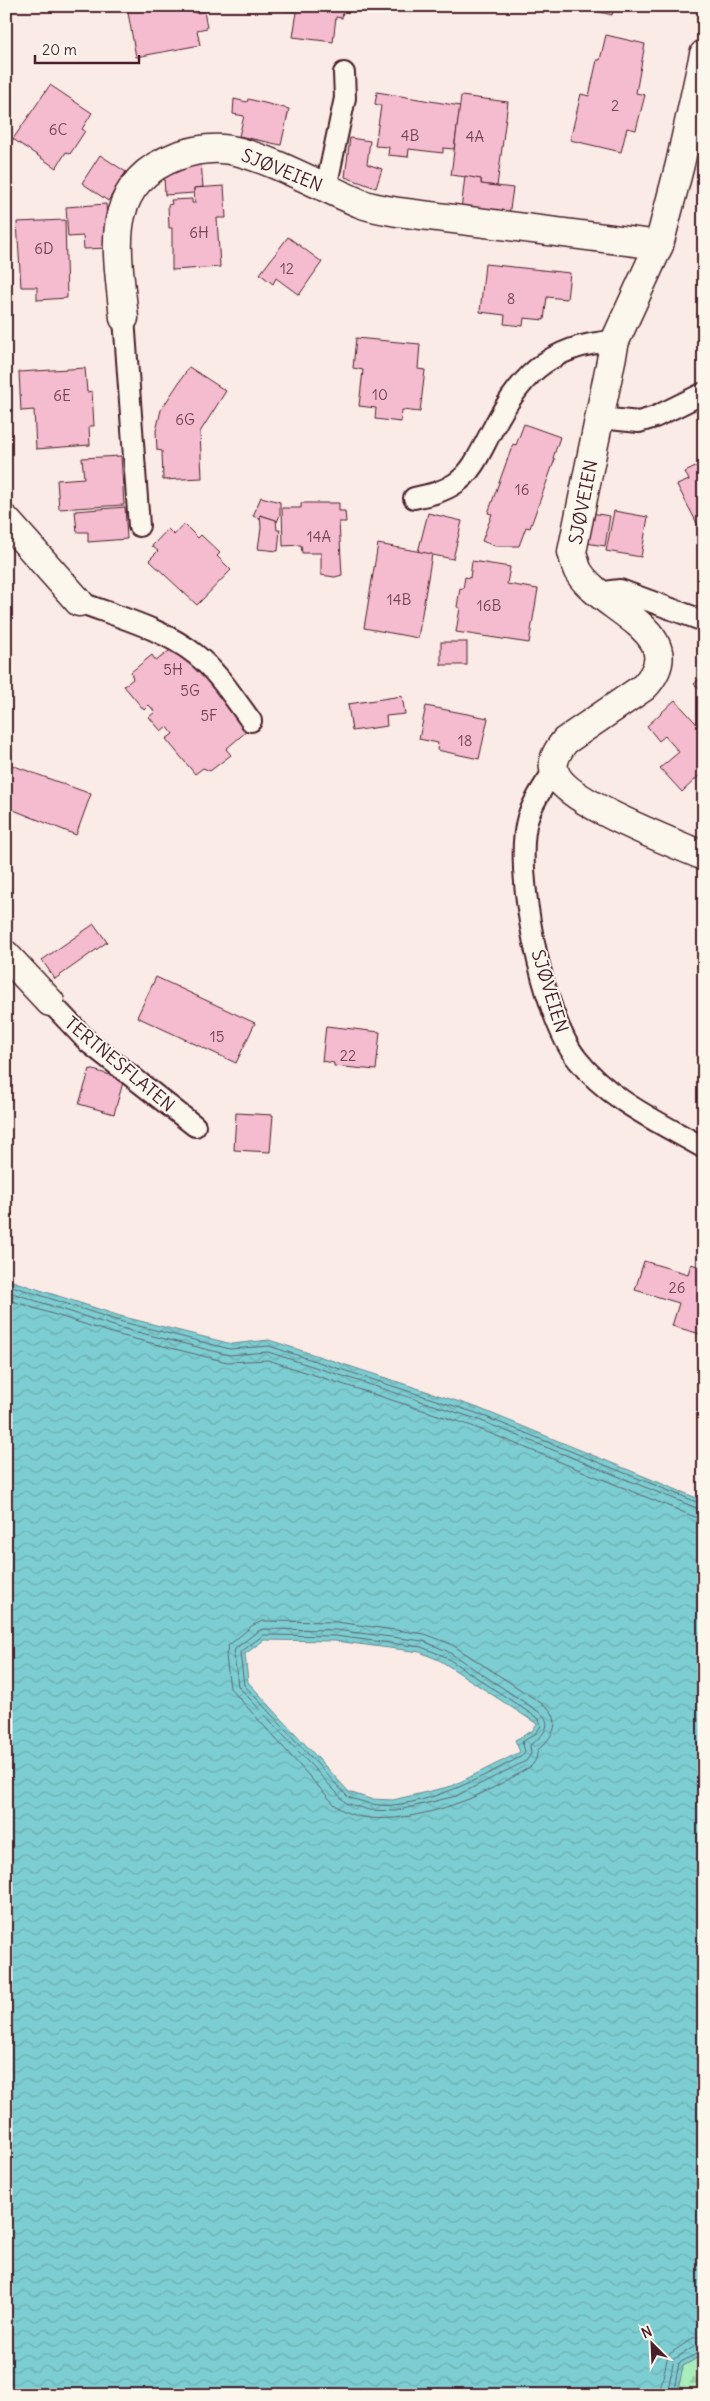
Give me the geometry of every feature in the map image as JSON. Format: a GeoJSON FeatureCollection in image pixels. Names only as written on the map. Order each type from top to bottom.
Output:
{"type":"FeatureCollection","features":[{"type":"Feature","properties":{"kind":"street","name":"SJØVEIEN"},"geometry":{"type":"LineString","coordinates":[[554,771],[554,762],[565,741],[644,687],[655,676],[658,665],[660,653],[656,643],[646,631],[602,596],[578,571],[572,552],[615,341],[659,245],[702,66]]}},
{"type":"Feature","properties":{"kind":"street","name":"SJØVEIEN"},"geometry":{"type":"LineString","coordinates":[[124,318],[118,246],[120,214],[130,190],[145,173],[167,160],[191,151],[214,148],[239,151],[364,205],[398,212],[441,220],[659,245]]}},
{"type":"Feature","properties":{"kind":"street"},"geometry":{"type":"LineString","coordinates":[[6,520],[79,602]]}},
{"type":"Feature","properties":{"kind":"street"},"geometry":{"type":"LineString","coordinates":[[554,771],[561,782],[574,794],[594,807],[704,856]]}},
{"type":"Feature","properties":{"kind":"street","name":"TERTNESFLATEN"},"geometry":{"type":"LineString","coordinates":[[6,955],[21,968],[50,1002]]}},
{"type":"Feature","properties":{"kind":"lane"},"geometry":{"type":"LineString","coordinates":[[326,188],[345,98],[344,73]]}},
{"type":"Feature","properties":{"kind":"lane","name":"SJØVEIEN"},"geometry":{"type":"LineString","coordinates":[[124,318],[138,526]]}},
{"type":"Feature","properties":{"kind":"lane"},"geometry":{"type":"LineString","coordinates":[[414,498],[438,493],[458,482],[471,470],[507,401],[536,368],[578,347],[594,342],[615,341]]}},
{"type":"Feature","properties":{"kind":"lane"},"geometry":{"type":"LineString","coordinates":[[600,418],[638,422],[655,417],[704,393]]}},
{"type":"Feature","properties":{"kind":"lane"},"geometry":{"type":"LineString","coordinates":[[602,596],[611,591],[620,590],[704,621]]}},
{"type":"Feature","properties":{"kind":"lane"},"geometry":{"type":"LineString","coordinates":[[79,602],[174,640],[195,654],[214,673],[251,722]]}},
{"type":"Feature","properties":{"kind":"lane","name":"SJØVEIEN"},"geometry":{"type":"LineString","coordinates":[[554,771],[542,787],[528,818],[525,868],[536,950],[552,1009],[563,1039],[590,1073],[628,1104],[704,1148]]}},
{"type":"Feature","properties":{"kind":"lane","name":"TERTNESFLATEN"},"geometry":{"type":"LineString","coordinates":[[50,1002],[89,1043],[195,1126]]}},
{"type":"Feature","properties":{"kind":"green space"},"geometry":{"type":"Polygon","coordinates":[[[704,2354],[704,2395],[677,2395],[683,2366],[704,2354]]]}},
{"type":"Feature","properties":{"kind":"water"},"geometry":{"type":"Polygon","coordinates":[[[6,1279],[120,1316],[232,1344],[269,1340],[478,1408],[704,1501],[704,2354],[683,2366],[677,2395],[6,2395],[6,1279]],[[264,1640],[245,1654],[248,1682],[349,1792],[370,1799],[393,1800],[452,1786],[520,1752],[515,1740],[532,1731],[537,1724],[441,1661],[420,1652],[335,1641],[264,1640]]]}},
{"type":"Feature","properties":{"kind":"building"},"geometry":{"type":"Polygon","coordinates":[[[193,6],[195,13],[204,11],[207,28],[197,30],[200,45],[136,57],[127,7],[193,6]]]}},
{"type":"Feature","properties":{"kind":"building"},"geometry":{"type":"Polygon","coordinates":[[[265,6],[344,6],[342,18],[336,17],[333,42],[293,37],[297,12],[265,8],[265,6]]]}},
{"type":"Feature","properties":{"kind":"building"},"geometry":{"type":"Polygon","coordinates":[[[584,6],[614,6],[612,15],[584,8],[584,6]]]}},
{"type":"Feature","properties":{"kind":"building"},"geometry":{"type":"Polygon","coordinates":[[[606,35],[645,44],[636,93],[645,95],[636,130],[627,128],[621,152],[570,140],[581,94],[589,96],[597,60],[600,60],[606,35]]]}},
{"type":"Feature","properties":{"kind":"building"},"geometry":{"type":"Polygon","coordinates":[[[50,85],[92,113],[82,129],[85,131],[70,154],[66,152],[56,168],[13,139],[50,85]]]}},
{"type":"Feature","properties":{"kind":"building"},"geometry":{"type":"Polygon","coordinates":[[[377,92],[460,106],[454,149],[443,148],[443,153],[409,149],[408,157],[388,155],[389,147],[375,146],[381,106],[375,104],[377,92]]]}},
{"type":"Feature","properties":{"kind":"building"},"geometry":{"type":"Polygon","coordinates":[[[461,96],[508,102],[497,186],[481,184],[481,179],[451,175],[461,96]]]}},
{"type":"Feature","properties":{"kind":"building"},"geometry":{"type":"Polygon","coordinates":[[[234,99],[247,102],[248,99],[289,109],[281,145],[239,136],[244,116],[233,114],[234,99]]]}},
{"type":"Feature","properties":{"kind":"building"},"geometry":{"type":"Polygon","coordinates":[[[350,138],[370,141],[367,164],[382,169],[376,188],[345,177],[350,138]]]}},
{"type":"Feature","properties":{"kind":"building"},"geometry":{"type":"Polygon","coordinates":[[[100,155],[126,172],[108,201],[82,183],[100,155]]]}},
{"type":"Feature","properties":{"kind":"building"},"geometry":{"type":"Polygon","coordinates":[[[193,162],[201,162],[203,187],[194,188],[194,193],[165,195],[164,176],[193,162]]]}},
{"type":"Feature","properties":{"kind":"building"},"geometry":{"type":"Polygon","coordinates":[[[465,176],[481,179],[481,184],[513,188],[509,216],[461,210],[465,176]]]}},
{"type":"Feature","properties":{"kind":"building"},"geometry":{"type":"Polygon","coordinates":[[[224,186],[226,218],[217,218],[220,267],[172,270],[172,228],[169,228],[168,205],[172,204],[171,200],[192,199],[192,203],[195,203],[194,188],[224,186]]]}},
{"type":"Feature","properties":{"kind":"building"},"geometry":{"type":"Polygon","coordinates":[[[106,204],[109,248],[84,249],[83,236],[68,237],[66,207],[106,204]]]}},
{"type":"Feature","properties":{"kind":"building"},"geometry":{"type":"Polygon","coordinates":[[[65,220],[67,298],[37,300],[37,287],[21,287],[17,222],[65,220]]]}},
{"type":"Feature","properties":{"kind":"building"},"geometry":{"type":"Polygon","coordinates":[[[288,237],[322,262],[299,295],[276,278],[273,284],[260,274],[288,237]]]}},
{"type":"Feature","properties":{"kind":"building"},"geometry":{"type":"Polygon","coordinates":[[[485,264],[570,273],[567,299],[547,297],[544,320],[524,318],[523,326],[504,324],[505,315],[480,312],[485,264]]]}},
{"type":"Feature","properties":{"kind":"building"},"geometry":{"type":"Polygon","coordinates":[[[704,330],[704,348],[697,333],[704,330]]]}},
{"type":"Feature","properties":{"kind":"building"},"geometry":{"type":"Polygon","coordinates":[[[356,338],[420,344],[418,369],[425,370],[420,412],[402,410],[401,422],[375,419],[376,408],[359,406],[363,370],[353,368],[356,338]]]}},
{"type":"Feature","properties":{"kind":"building"},"geometry":{"type":"Polygon","coordinates":[[[189,367],[226,391],[200,432],[202,478],[163,480],[162,451],[157,450],[156,431],[161,410],[189,367]]]}},
{"type":"Feature","properties":{"kind":"building"},"geometry":{"type":"Polygon","coordinates":[[[85,368],[87,392],[92,391],[94,426],[89,426],[90,445],[36,449],[34,410],[21,411],[19,372],[85,368]]]}},
{"type":"Feature","properties":{"kind":"building"},"geometry":{"type":"Polygon","coordinates":[[[524,424],[560,437],[553,458],[555,459],[530,528],[526,527],[519,546],[495,546],[482,541],[492,514],[488,513],[513,444],[516,445],[524,424]]]}},
{"type":"Feature","properties":{"kind":"building"},"geometry":{"type":"Polygon","coordinates":[[[121,456],[124,505],[59,509],[57,480],[84,478],[82,458],[121,456]]]}},
{"type":"Feature","properties":{"kind":"building"},"geometry":{"type":"Polygon","coordinates":[[[704,463],[704,525],[699,527],[677,485],[689,480],[685,472],[704,463]]]}},
{"type":"Feature","properties":{"kind":"building"},"geometry":{"type":"Polygon","coordinates":[[[261,497],[280,502],[280,515],[277,522],[260,515],[260,519],[253,516],[261,497]]]}},
{"type":"Feature","properties":{"kind":"building"},"geometry":{"type":"Polygon","coordinates":[[[301,503],[339,503],[339,511],[345,511],[346,522],[339,522],[342,575],[335,577],[321,575],[321,553],[302,553],[301,545],[283,546],[282,508],[301,508],[301,503]]]}},
{"type":"Feature","properties":{"kind":"building"},"geometry":{"type":"Polygon","coordinates":[[[125,507],[127,539],[88,542],[88,532],[77,532],[75,511],[125,507]]]}},
{"type":"Feature","properties":{"kind":"building"},"geometry":{"type":"Polygon","coordinates":[[[614,511],[648,517],[641,557],[606,551],[614,511]]]}},
{"type":"Feature","properties":{"kind":"building"},"geometry":{"type":"Polygon","coordinates":[[[428,513],[462,521],[453,559],[418,552],[428,513]]]}},
{"type":"Feature","properties":{"kind":"building"},"geometry":{"type":"Polygon","coordinates":[[[591,513],[610,516],[605,546],[586,543],[591,513]]]}},
{"type":"Feature","properties":{"kind":"building"},"geometry":{"type":"Polygon","coordinates":[[[260,515],[276,520],[277,530],[280,530],[278,551],[258,549],[261,528],[260,515]]]}},
{"type":"Feature","properties":{"kind":"building"},"geometry":{"type":"Polygon","coordinates":[[[184,524],[198,538],[201,535],[220,553],[217,556],[231,570],[197,605],[149,560],[158,551],[152,546],[168,529],[174,535],[184,524]]]}},
{"type":"Feature","properties":{"kind":"building"},"geometry":{"type":"Polygon","coordinates":[[[378,544],[432,554],[418,638],[364,628],[378,544]]]}},
{"type":"Feature","properties":{"kind":"building"},"geometry":{"type":"Polygon","coordinates":[[[472,561],[510,567],[507,584],[538,589],[529,643],[456,632],[460,608],[457,607],[460,588],[463,589],[465,577],[470,578],[472,561]]]}},
{"type":"Feature","properties":{"kind":"building"},"geometry":{"type":"Polygon","coordinates":[[[441,642],[467,642],[467,665],[441,665],[441,642]]]}},
{"type":"Feature","properties":{"kind":"building"},"geometry":{"type":"Polygon","coordinates":[[[178,644],[247,731],[226,749],[231,755],[210,771],[203,768],[195,774],[166,739],[173,734],[167,726],[161,731],[149,717],[155,712],[149,705],[144,710],[124,686],[133,679],[131,672],[152,655],[156,661],[178,644]]]}},
{"type":"Feature","properties":{"kind":"building"},"geometry":{"type":"Polygon","coordinates":[[[704,675],[704,693],[694,684],[704,675]]]}},
{"type":"Feature","properties":{"kind":"building"},"geometry":{"type":"Polygon","coordinates":[[[402,696],[405,714],[386,716],[387,726],[352,731],[348,704],[402,696]]]}},
{"type":"Feature","properties":{"kind":"building"},"geometry":{"type":"Polygon","coordinates":[[[675,700],[704,732],[704,778],[700,775],[682,792],[660,768],[679,752],[665,736],[659,741],[647,726],[675,700]]]}},
{"type":"Feature","properties":{"kind":"building"},"geometry":{"type":"Polygon","coordinates":[[[426,706],[488,718],[479,759],[437,750],[438,743],[419,739],[426,706]]]}},
{"type":"Feature","properties":{"kind":"building"},"geometry":{"type":"Polygon","coordinates":[[[6,763],[91,794],[76,835],[6,807],[6,763]]]}},
{"type":"Feature","properties":{"kind":"building"},"geometry":{"type":"Polygon","coordinates":[[[94,924],[107,942],[55,979],[42,960],[94,924]]]}},
{"type":"Feature","properties":{"kind":"building"},"geometry":{"type":"Polygon","coordinates":[[[156,977],[255,1023],[236,1063],[137,1017],[156,977]]]}},
{"type":"Feature","properties":{"kind":"building"},"geometry":{"type":"Polygon","coordinates":[[[326,1026],[380,1032],[376,1070],[334,1066],[334,1063],[322,1061],[326,1026]]]}},
{"type":"Feature","properties":{"kind":"building"},"geometry":{"type":"Polygon","coordinates":[[[90,1069],[124,1079],[114,1114],[79,1104],[90,1069]]]}},
{"type":"Feature","properties":{"kind":"building"},"geometry":{"type":"Polygon","coordinates":[[[236,1113],[273,1115],[270,1152],[234,1150],[236,1113]]]}},
{"type":"Feature","properties":{"kind":"building"},"geometry":{"type":"Polygon","coordinates":[[[644,1261],[688,1274],[691,1264],[704,1268],[704,1335],[672,1326],[679,1303],[635,1290],[644,1261]]]}}]}
